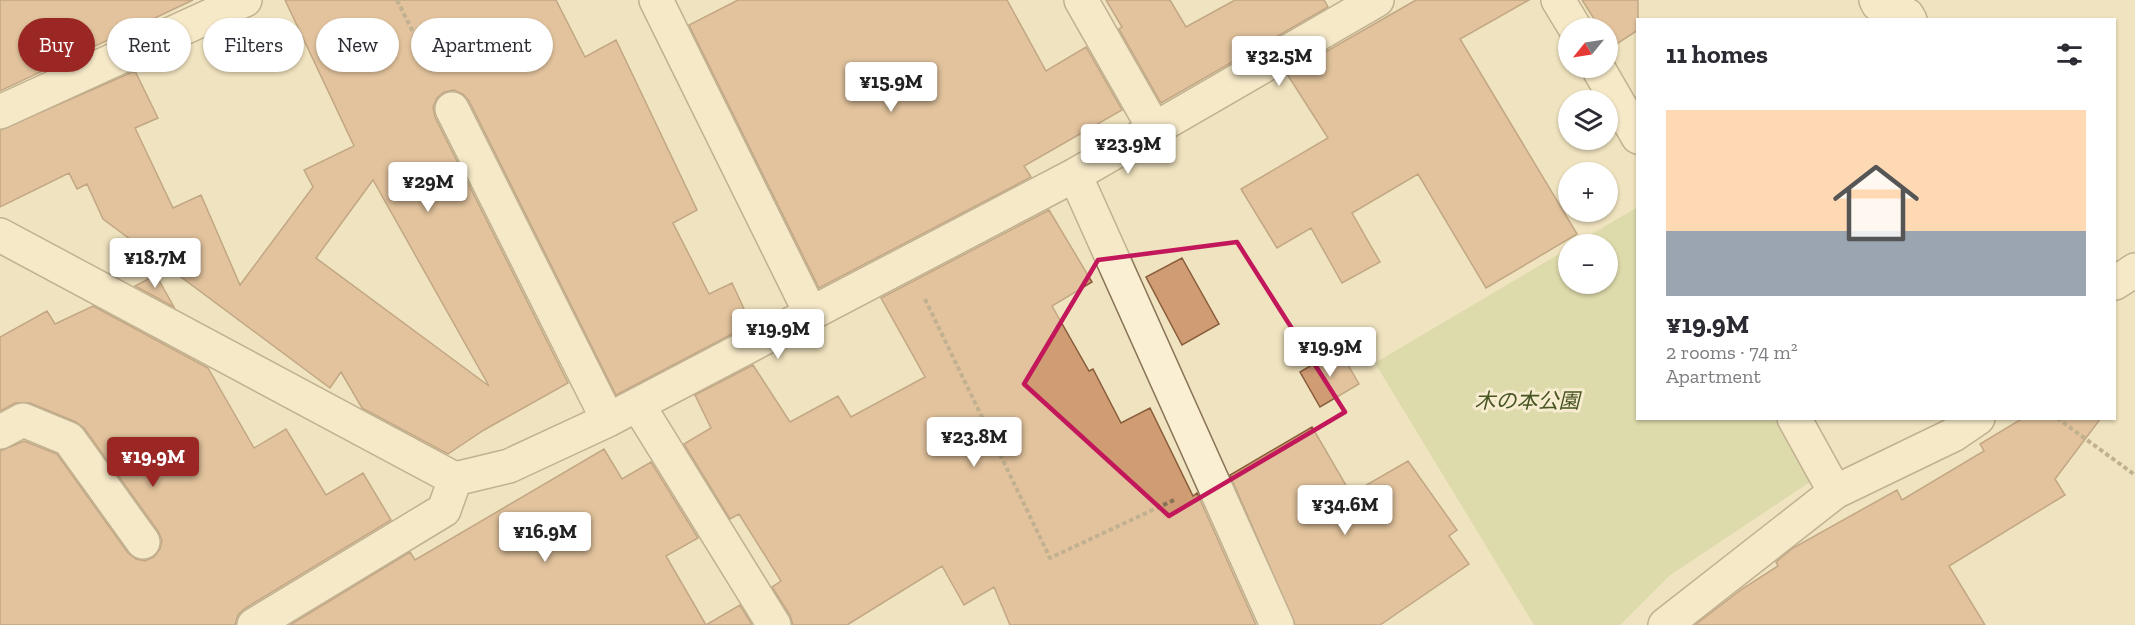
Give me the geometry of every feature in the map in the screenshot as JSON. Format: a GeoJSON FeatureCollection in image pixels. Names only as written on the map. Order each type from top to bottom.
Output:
{"type":"FeatureCollection","features":[{"type":"Feature","properties":{"kind":"street"},"geometry":{"type":"LineString","coordinates":[[0,112],[245,0]]}},
{"type":"Feature","properties":{"kind":"street"},"geometry":{"type":"LineString","coordinates":[[656,0],[811,314]]}},
{"type":"Feature","properties":{"kind":"street"},"geometry":{"type":"LineString","coordinates":[[1081,0],[1155,130]]}},
{"type":"Feature","properties":{"kind":"street"},"geometry":{"type":"LineString","coordinates":[[0,235],[455,479],[509,466],[638,405],[1075,175],[1377,0]]}},
{"type":"Feature","properties":{"kind":"street"},"geometry":{"type":"LineString","coordinates":[[1558,0],[1569,18]]}},
{"type":"Feature","properties":{"kind":"street"},"geometry":{"type":"LineString","coordinates":[[1876,0],[1878,4],[1912,13]]}},
{"type":"Feature","properties":{"kind":"street"},"geometry":{"type":"LineString","coordinates":[[1604,78],[1636,134]]}},
{"type":"Feature","properties":{"kind":"street"},"geometry":{"type":"LineString","coordinates":[[452,110],[608,420]]}},
{"type":"Feature","properties":{"kind":"street"},"geometry":{"type":"LineString","coordinates":[[1075,175],[1277,625]]}},
{"type":"Feature","properties":{"kind":"street"},"geometry":{"type":"LineString","coordinates":[[2116,282],[2135,270]]}},
{"type":"Feature","properties":{"kind":"street"},"geometry":{"type":"LineString","coordinates":[[638,405],[774,625]]}},
{"type":"Feature","properties":{"kind":"street"},"geometry":{"type":"LineString","coordinates":[[0,432],[23,420],[69,439],[143,542]]}},
{"type":"Feature","properties":{"kind":"street"},"geometry":{"type":"LineString","coordinates":[[1795,420],[1835,492]]}},
{"type":"Feature","properties":{"kind":"street"},"geometry":{"type":"LineString","coordinates":[[1665,625],[1835,492],[1953,435],[1974,420]]}},
{"type":"Feature","properties":{"kind":"street"},"geometry":{"type":"LineString","coordinates":[[254,625],[444,510],[455,479]]}},
{"type":"Feature","properties":{"kind":"path"},"geometry":{"type":"LineString","coordinates":[[398,0],[452,110]]}},
{"type":"Feature","properties":{"kind":"path"},"geometry":{"type":"LineString","coordinates":[[908,263],[1050,558],[1213,482]]}},
{"type":"Feature","properties":{"kind":"path"},"geometry":{"type":"LineString","coordinates":[[2060,420],[2135,475]]}},
{"type":"Feature","properties":{"kind":"highlighted area"},"geometry":{"type":"Polygon","coordinates":[[[1237,242],[1345,412],[1169,516],[1024,384],[1098,260],[1237,242]]]}},
{"type":"Feature","properties":{"kind":"green space","name":"木の本公園"},"geometry":{"type":"Polygon","coordinates":[[[1636,208],[1636,420],[1776,420],[1810,482],[1669,576],[1620,625],[1534,625],[1375,363],[1558,255],[1558,294],[1618,294],[1618,234],[1591,234],[1612,222],[1618,222],[1618,219],[1636,208]]]}},
{"type":"Feature","properties":{"kind":"building"},"geometry":{"type":"Polygon","coordinates":[[[0,0],[193,0],[155,18],[107,18],[107,41],[95,46],[95,18],[18,18],[18,72],[40,72],[0,91],[0,0]]]}},
{"type":"Feature","properties":{"kind":"building"},"geometry":{"type":"Polygon","coordinates":[[[285,0],[556,0],[585,57],[616,40],[697,210],[673,223],[709,294],[732,283],[751,324],[616,395],[469,101],[463,94],[454,90],[444,92],[437,98],[433,107],[435,117],[568,383],[484,430],[448,454],[362,408],[341,372],[330,388],[103,219],[87,184],[77,189],[69,173],[0,207],[0,130],[135,72],[158,118],[135,128],[173,208],[201,195],[240,285],[313,187],[304,170],[354,146],[319,72],[399,72],[399,18],[316,18],[316,66],[304,40],[304,18],[294,18],[285,0]],[[373,180],[316,258],[489,386],[373,180]]]}},
{"type":"Feature","properties":{"kind":"building"},"geometry":{"type":"Polygon","coordinates":[[[738,0],[1007,0],[1046,71],[1086,47],[1122,110],[1024,166],[1031,177],[819,288],[689,25],[738,0]]]}},
{"type":"Feature","properties":{"kind":"building"},"geometry":{"type":"Polygon","coordinates":[[[1106,0],[1170,0],[1186,27],[1235,0],[1324,0],[1328,7],[1161,103],[1119,29],[1122,27],[1106,0]]]}},
{"type":"Feature","properties":{"kind":"building"},"geometry":{"type":"Polygon","coordinates":[[[1416,0],[1529,0],[1460,39],[1558,202],[1558,222],[1570,222],[1577,234],[1558,234],[1558,245],[1486,288],[1418,174],[1352,213],[1380,262],[1342,283],[1311,228],[1277,248],[1241,189],[1328,138],[1287,74],[1416,0]]]}},
{"type":"Feature","properties":{"kind":"building"},"geometry":{"type":"Polygon","coordinates":[[[1582,0],[1638,0],[1636,31],[1618,43],[1618,18],[1594,18],[1582,0]]]}},
{"type":"Feature","properties":{"kind":"building"},"geometry":{"type":"Polygon","coordinates":[[[1049,210],[1092,282],[1052,306],[1089,371],[1093,369],[1121,423],[1150,408],[1193,496],[1197,493],[1256,625],[1010,625],[994,587],[964,605],[942,566],[847,625],[793,625],[790,615],[772,587],[781,581],[739,514],[730,519],[684,444],[711,428],[695,395],[753,365],[790,422],[838,396],[851,417],[925,377],[881,298],[1049,210]]]}},
{"type":"Feature","properties":{"kind":"building"},"geometry":{"type":"Polygon","coordinates":[[[1182,258],[1219,324],[1182,345],[1146,277],[1182,258]]]}},
{"type":"Feature","properties":{"kind":"building"},"geometry":{"type":"Polygon","coordinates":[[[156,275],[174,307],[135,286],[156,275]]]}},
{"type":"Feature","properties":{"kind":"building"},"geometry":{"type":"Polygon","coordinates":[[[93,306],[208,368],[254,448],[286,429],[326,495],[363,473],[391,520],[244,609],[238,615],[235,625],[0,625],[0,451],[24,441],[57,454],[128,553],[136,559],[145,561],[154,557],[160,549],[162,540],[158,531],[84,428],[76,422],[30,403],[15,403],[0,411],[0,337],[47,311],[55,324],[93,306]]]}},
{"type":"Feature","properties":{"kind":"building"},"geometry":{"type":"Polygon","coordinates":[[[1339,349],[1359,384],[1320,407],[1300,372],[1339,349]]]}},
{"type":"Feature","properties":{"kind":"building"},"geometry":{"type":"Polygon","coordinates":[[[2020,420],[2099,420],[2055,479],[2065,495],[1949,566],[1985,625],[1695,625],[1742,589],[1778,566],[1776,562],[1793,548],[1897,490],[1902,500],[1984,451],[1980,444],[2020,420]]]}},
{"type":"Feature","properties":{"kind":"building"},"geometry":{"type":"Polygon","coordinates":[[[1312,427],[1351,494],[1408,461],[1457,530],[1449,536],[1469,564],[1380,625],[1295,625],[1230,475],[1312,427]]]}},
{"type":"Feature","properties":{"kind":"building"},"geometry":{"type":"Polygon","coordinates":[[[604,449],[622,479],[651,462],[698,538],[666,556],[706,625],[290,625],[410,552],[415,560],[604,449]]]}},
{"type":"Feature","properties":{"kind":"building"},"geometry":{"type":"Polygon","coordinates":[[[740,605],[752,625],[706,625],[740,605]]]}}]}
